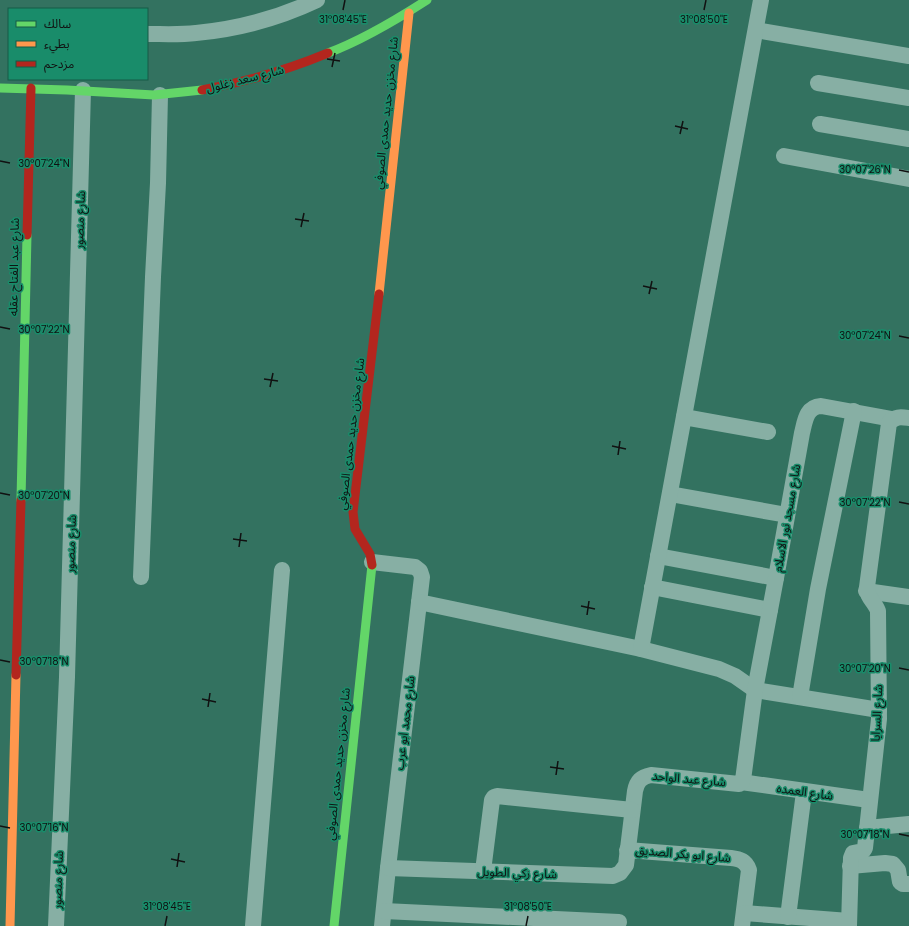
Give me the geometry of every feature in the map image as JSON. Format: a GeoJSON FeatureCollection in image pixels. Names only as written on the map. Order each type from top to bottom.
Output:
{"type":"FeatureCollection","features":[{"type":"Feature","properties":{"kind":"street"},"geometry":{"type":"LineString","coordinates":[[148,34],[195,34],[222,30],[274,18],[317,0]]}},
{"type":"Feature","properties":{"kind":"street","name":"شارع سعد زغلول"},"geometry":{"type":"LineString","coordinates":[[0,88],[31,88],[47,84],[83,90],[160,95],[203,90],[288,69],[328,54],[409,13],[427,0]]}},
{"type":"Feature","properties":{"kind":"street"},"geometry":{"type":"LineString","coordinates":[[641,648],[762,0]]}},
{"type":"Feature","properties":{"kind":"street","name":"شارع مخزن حديد حمدى الصوفي"},"geometry":{"type":"LineString","coordinates":[[334,926],[372,562],[370,553],[356,533],[353,512],[378,307],[409,13]]}},
{"type":"Feature","properties":{"kind":"street"},"geometry":{"type":"LineString","coordinates":[[756,30],[909,56]]}},
{"type":"Feature","properties":{"kind":"street"},"geometry":{"type":"LineString","coordinates":[[818,83],[909,98]]}},
{"type":"Feature","properties":{"kind":"street","name":"شارع عبد الفتاح عقله"},"geometry":{"type":"LineString","coordinates":[[10,926],[31,88]]}},
{"type":"Feature","properties":{"kind":"street","name":"شارع منصور"},"geometry":{"type":"LineString","coordinates":[[56,926],[67,677],[83,90]]}},
{"type":"Feature","properties":{"kind":"street"},"geometry":{"type":"LineString","coordinates":[[141,577],[158,182],[160,95]]}},
{"type":"Feature","properties":{"kind":"street"},"geometry":{"type":"LineString","coordinates":[[820,124],[909,139]]}},
{"type":"Feature","properties":{"kind":"street"},"geometry":{"type":"LineString","coordinates":[[784,156],[909,179]]}},
{"type":"Feature","properties":{"kind":"street","name":"شارع مسجد نور الاسلام"},"geometry":{"type":"LineString","coordinates":[[658,556],[776,578],[802,432],[808,412],[813,407],[821,406],[854,411]]}},
{"type":"Feature","properties":{"kind":"street"},"geometry":{"type":"LineString","coordinates":[[800,697],[818,589],[854,411],[892,419],[896,417],[909,418]]}},
{"type":"Feature","properties":{"kind":"street"},"geometry":{"type":"LineString","coordinates":[[684,417],[768,432]]}},
{"type":"Feature","properties":{"kind":"street"},"geometry":{"type":"LineString","coordinates":[[892,419],[889,423],[866,591],[909,597]]}},
{"type":"Feature","properties":{"kind":"street"},"geometry":{"type":"LineString","coordinates":[[670,494],[787,515]]}},
{"type":"Feature","properties":{"kind":"street","name":"شارع محمد ابو عرب"},"geometry":{"type":"LineString","coordinates":[[372,562],[412,567],[418,569],[422,577],[383,918]]}},
{"type":"Feature","properties":{"kind":"street"},"geometry":{"type":"LineString","coordinates":[[253,926],[282,570]]}},
{"type":"Feature","properties":{"kind":"street","name":"شارع عبد الواحد"},"geometry":{"type":"LineString","coordinates":[[627,850],[636,785],[639,779],[651,775],[739,784],[742,782],[755,690],[776,578]]}},
{"type":"Feature","properties":{"kind":"street"},"geometry":{"type":"LineString","coordinates":[[652,587],[770,610]]}},
{"type":"Feature","properties":{"kind":"street","name":"شارع السرايا"},"geometry":{"type":"LineString","coordinates":[[850,866],[851,856],[853,853],[865,848],[879,710],[878,611],[867,595],[866,591]]}},
{"type":"Feature","properties":{"kind":"street"},"geometry":{"type":"LineString","coordinates":[[419,602],[641,648],[723,670],[735,676],[755,690],[879,710]]}},
{"type":"Feature","properties":{"kind":"street","name":"شارع العمده"},"geometry":{"type":"LineString","coordinates":[[742,782],[804,792],[869,800]]}},
{"type":"Feature","properties":{"kind":"street"},"geometry":{"type":"LineString","coordinates":[[788,916],[804,792]]}},
{"type":"Feature","properties":{"kind":"street"},"geometry":{"type":"LineString","coordinates":[[483,871],[492,800],[494,797],[497,796],[632,810]]}},
{"type":"Feature","properties":{"kind":"street"},"geometry":{"type":"LineString","coordinates":[[867,828],[909,824]]}},
{"type":"Feature","properties":{"kind":"street","name":"شارع زكي الطويل"},"geometry":{"type":"LineString","coordinates":[[388,868],[613,876],[620,873],[626,865],[627,850]]}},
{"type":"Feature","properties":{"kind":"street","name":"شارع ابو بكر الصديق"},"geometry":{"type":"LineString","coordinates":[[627,850],[742,860],[747,864],[749,870],[743,920]]}},
{"type":"Feature","properties":{"kind":"street"},"geometry":{"type":"LineString","coordinates":[[743,920],[788,916],[849,924],[850,866],[885,863],[893,864],[898,870],[900,882],[903,884],[909,884]]}},
{"type":"Feature","properties":{"kind":"street"},"geometry":{"type":"LineString","coordinates":[[383,918],[560,923],[619,922]]}},
{"type":"Feature","properties":{"kind":"traffic: fast"},"geometry":{"type":"LineString","coordinates":[[328,53],[379,29],[427,0]]}},
{"type":"Feature","properties":{"kind":"traffic: fast"},"geometry":{"type":"LineString","coordinates":[[0,88],[154,95],[202,90]]}},
{"type":"Feature","properties":{"kind":"traffic: fast"},"geometry":{"type":"LineString","coordinates":[[21,500],[27,235]]}},
{"type":"Feature","properties":{"kind":"traffic: fast"},"geometry":{"type":"LineString","coordinates":[[334,926],[372,565]]}},
{"type":"Feature","properties":{"kind":"traffic: slow"},"geometry":{"type":"LineString","coordinates":[[379,294],[409,13]]}},
{"type":"Feature","properties":{"kind":"traffic: slow"},"geometry":{"type":"LineString","coordinates":[[10,926],[16,675]]}},
{"type":"Feature","properties":{"kind":"traffic: jam"},"geometry":{"type":"LineString","coordinates":[[202,90],[266,75],[328,53]]}},
{"type":"Feature","properties":{"kind":"traffic: jam"},"geometry":{"type":"LineString","coordinates":[[27,235],[31,88]]}},
{"type":"Feature","properties":{"kind":"traffic: jam"},"geometry":{"type":"LineString","coordinates":[[372,565],[370,554],[355,529],[353,512],[379,294]]}},
{"type":"Feature","properties":{"kind":"traffic: jam"},"geometry":{"type":"LineString","coordinates":[[16,675],[21,500]]}}]}
